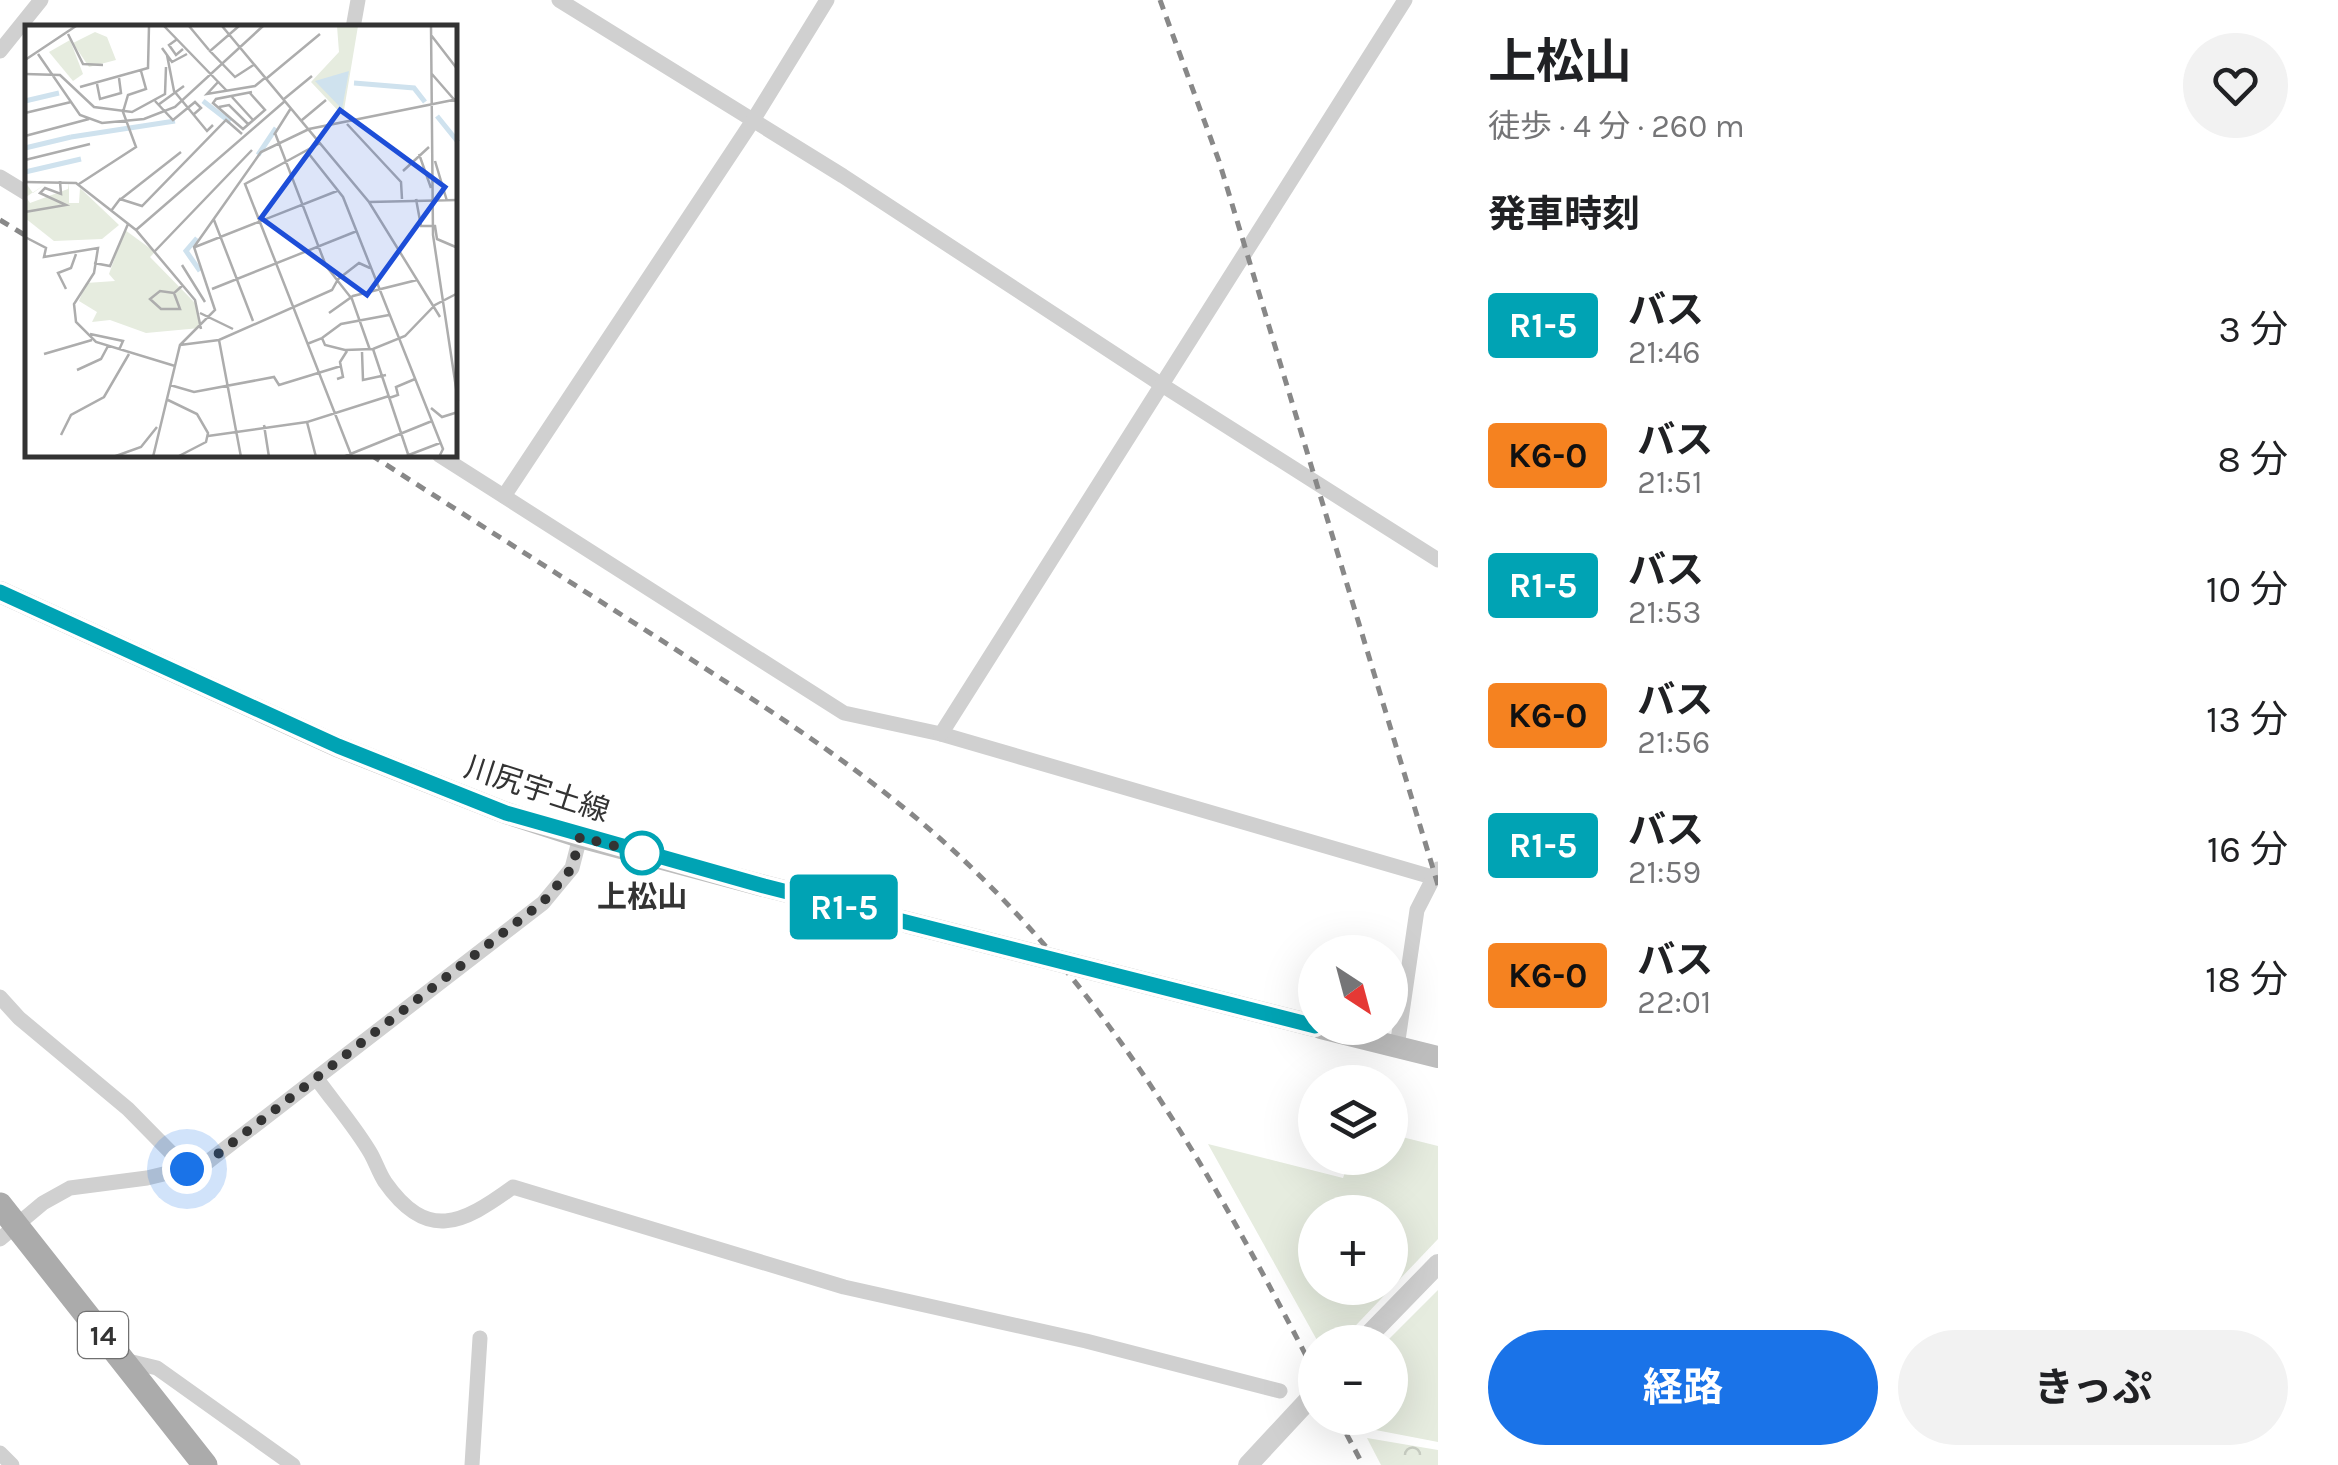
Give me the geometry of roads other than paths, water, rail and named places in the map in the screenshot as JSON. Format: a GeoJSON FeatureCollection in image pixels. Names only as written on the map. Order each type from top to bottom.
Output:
{"type":"FeatureCollection","features":[{"type":"Feature","properties":{"kind":"main road","name":"川尻宇土線"},"geometry":{"type":"LineString","coordinates":[[0,592],[338,746],[506,813],[580,837],[1060,964],[1298,1022]]}},
{"type":"Feature","properties":{"kind":"main road","name":"川尻宇土線"},"geometry":{"type":"LineString","coordinates":[[1389,1045],[1438,1057]]}},
{"type":"Feature","properties":{"kind":"main road","name":"14"},"geometry":{"type":"LineString","coordinates":[[5,1223],[205,1465]]}},
{"type":"Feature","properties":{"kind":"street"},"geometry":{"type":"LineString","coordinates":[[0,51],[41,0]]}},
{"type":"Feature","properties":{"kind":"street"},"geometry":{"type":"LineString","coordinates":[[354,25],[358,0]]}},
{"type":"Feature","properties":{"kind":"street"},"geometry":{"type":"LineString","coordinates":[[559,0],[843,176],[1438,560]]}},
{"type":"Feature","properties":{"kind":"street"},"geometry":{"type":"LineString","coordinates":[[504,496],[752,122],[826,0]]}},
{"type":"Feature","properties":{"kind":"street"},"geometry":{"type":"LineString","coordinates":[[940,734],[1405,0]]}},
{"type":"Feature","properties":{"kind":"street"},"geometry":{"type":"LineString","coordinates":[[0,177],[25,192]]}},
{"type":"Feature","properties":{"kind":"street"},"geometry":{"type":"LineString","coordinates":[[443,458],[844,713],[940,734],[1435,873],[1417,910],[1397,1047]]}},
{"type":"Feature","properties":{"kind":"street"},"geometry":{"type":"LineString","coordinates":[[5,1223],[70,1188],[205,1164],[543,902],[572,868],[580,837]]}},
{"type":"Feature","properties":{"kind":"street"},"geometry":{"type":"LineString","coordinates":[[0,997],[128,1109],[187,1169]]}},
{"type":"Feature","properties":{"kind":"street"},"geometry":{"type":"LineString","coordinates":[[316,1079],[370,1153],[384,1181],[414,1213],[433,1223],[456,1221],[513,1187],[844,1288],[1106,1346],[1280,1391]]}},
{"type":"Feature","properties":{"kind":"street"},"geometry":{"type":"LineString","coordinates":[[1378,1325],[1438,1264]]}},
{"type":"Feature","properties":{"kind":"street"},"geometry":{"type":"LineString","coordinates":[[472,1465],[480,1338]]}},
{"type":"Feature","properties":{"kind":"street"},"geometry":{"type":"LineString","coordinates":[[122,1360],[157,1368],[294,1465]]}},
{"type":"Feature","properties":{"kind":"street"},"geometry":{"type":"LineString","coordinates":[[1248,1465],[1298,1412]]}},
{"type":"Feature","properties":{"kind":"street"},"geometry":{"type":"LineString","coordinates":[[0,1453],[12,1465]]}},
{"type":"Feature","properties":{"kind":"railway"},"geometry":{"type":"LineString","coordinates":[[1160,0],[1219,161],[1438,885]]}},
{"type":"Feature","properties":{"kind":"railway"},"geometry":{"type":"LineString","coordinates":[[0,220],[25,235]]}},
{"type":"Feature","properties":{"kind":"railway"},"geometry":{"type":"LineString","coordinates":[[376,458],[807,736],[883,791],[955,852],[1040,939],[1130,1055],[1209,1179],[1298,1341]]}},
{"type":"Feature","properties":{"kind":"railway"},"geometry":{"type":"LineString","coordinates":[[1347,1435],[1363,1465]]}},
{"type":"Feature","properties":{"kind":"place","name":"上松山"},"geometry":{"type":"Point","coordinates":[642,853]}}]}
